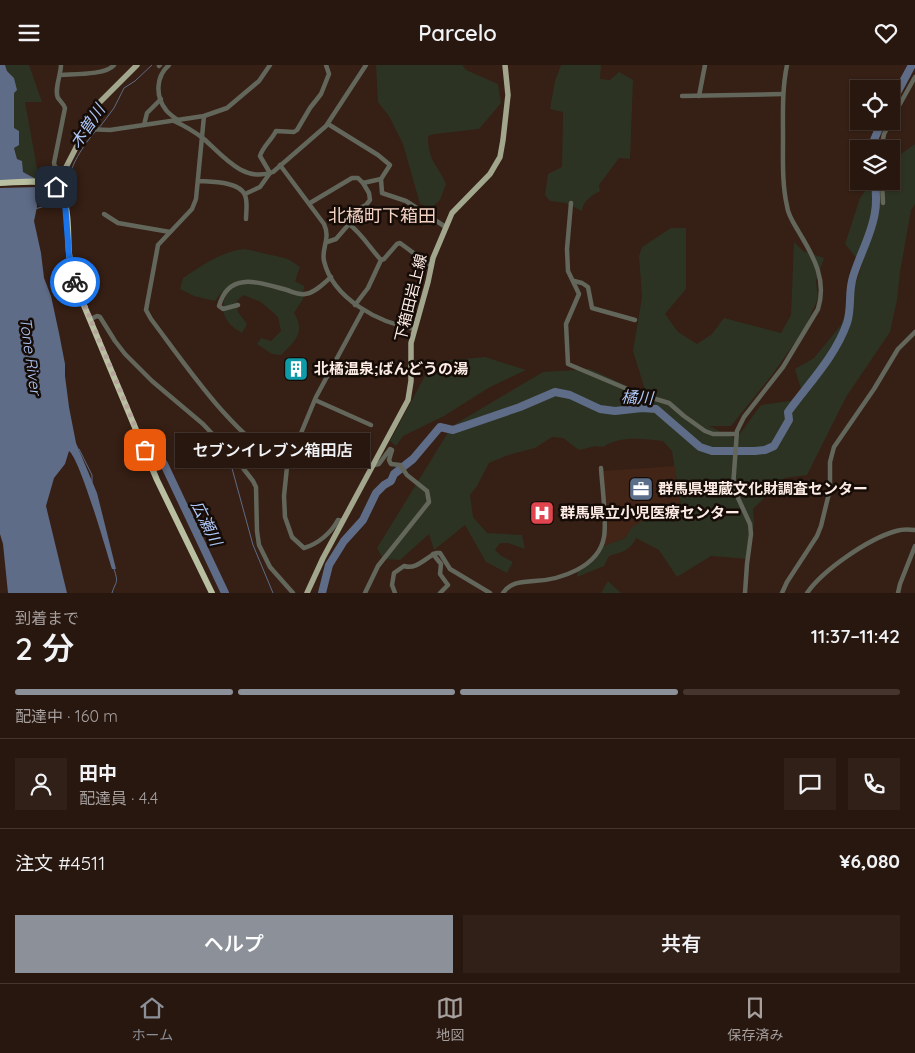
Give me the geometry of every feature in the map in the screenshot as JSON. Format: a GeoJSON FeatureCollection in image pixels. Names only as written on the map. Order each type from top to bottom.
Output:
{"type":"FeatureCollection","features":[{"type":"Feature","properties":{"kind":"highway"},"geometry":{"type":"LineString","coordinates":[[0,183],[38,182],[52,185],[59,190],[66,201],[69,255],[75,284],[157,480],[212,593]]}},
{"type":"Feature","properties":{"kind":"main road"},"geometry":{"type":"LineString","coordinates":[[52,185],[64,171],[88,129],[99,103],[137,65]]}},
{"type":"Feature","properties":{"kind":"main road","name":"下箱田岩上線"},"geometry":{"type":"LineString","coordinates":[[307,593],[342,521],[408,400],[411,381],[411,343],[431,266],[441,237],[452,213],[490,174],[500,157],[508,95],[506,65]]}},
{"type":"Feature","properties":{"kind":"main road"},"geometry":{"type":"LineString","coordinates":[[64,171],[62,186],[66,201]]}},
{"type":"Feature","properties":{"kind":"street"},"geometry":{"type":"LineString","coordinates":[[61,65],[61,75],[56,90],[57,97],[65,108],[54,163],[55,167],[64,171]]}},
{"type":"Feature","properties":{"kind":"street"},"geometry":{"type":"LineString","coordinates":[[61,75],[102,71],[111,69],[114,65]]}},
{"type":"Feature","properties":{"kind":"street"},"geometry":{"type":"LineString","coordinates":[[169,65],[160,66],[158,85],[166,110],[176,121],[202,138],[242,171],[255,175],[270,173]]}},
{"type":"Feature","properties":{"kind":"street"},"geometry":{"type":"LineString","coordinates":[[88,129],[101,131],[176,121],[204,116],[227,108],[260,81],[270,65]]}},
{"type":"Feature","properties":{"kind":"street"},"geometry":{"type":"LineString","coordinates":[[270,173],[260,155],[262,148],[271,141],[276,131],[294,132],[297,130],[321,94],[329,75],[326,65]]}},
{"type":"Feature","properties":{"kind":"street"},"geometry":{"type":"LineString","coordinates":[[245,194],[260,187],[270,173],[328,124],[366,65]]}},
{"type":"Feature","properties":{"kind":"street"},"geometry":{"type":"LineString","coordinates":[[699,96],[705,65]]}},
{"type":"Feature","properties":{"kind":"street"},"geometry":{"type":"LineString","coordinates":[[745,593],[751,534],[750,523],[733,487],[736,434],[739,425],[795,348],[818,309],[821,299],[818,268],[787,208],[783,181],[783,94],[787,65]]}},
{"type":"Feature","properties":{"kind":"street"},"geometry":{"type":"LineString","coordinates":[[900,104],[915,77]]}},
{"type":"Feature","properties":{"kind":"street"},"geometry":{"type":"LineString","coordinates":[[682,96],[783,94]]}},
{"type":"Feature","properties":{"kind":"street"},"geometry":{"type":"LineString","coordinates":[[144,125],[146,113],[161,99]]}},
{"type":"Feature","properties":{"kind":"street"},"geometry":{"type":"LineString","coordinates":[[204,116],[198,181],[192,209],[158,245],[146,310],[220,408],[266,453],[287,467]]}},
{"type":"Feature","properties":{"kind":"street"},"geometry":{"type":"LineString","coordinates":[[328,124],[378,155],[390,165],[381,179],[382,193],[406,201],[444,226]]}},
{"type":"Feature","properties":{"kind":"street"},"geometry":{"type":"LineString","coordinates":[[280,165],[310,203],[326,229],[327,243],[324,256],[331,277],[348,299],[364,310],[395,324],[415,329]]}},
{"type":"Feature","properties":{"kind":"street"},"geometry":{"type":"LineString","coordinates":[[310,203],[352,178],[358,178],[369,193],[370,200],[366,205],[352,212],[346,220],[362,234],[364,240],[381,260]]}},
{"type":"Feature","properties":{"kind":"street"},"geometry":{"type":"LineString","coordinates":[[363,183],[381,179]]}},
{"type":"Feature","properties":{"kind":"street"},"geometry":{"type":"LineString","coordinates":[[198,181],[236,186],[245,194],[246,219]]}},
{"type":"Feature","properties":{"kind":"street"},"geometry":{"type":"LineString","coordinates":[[882,190],[883,203]]}},
{"type":"Feature","properties":{"kind":"street"},"geometry":{"type":"LineString","coordinates":[[570,203],[567,249],[568,271],[580,294],[566,324],[568,364],[640,394],[669,403],[705,431],[713,434],[736,434]]}},
{"type":"Feature","properties":{"kind":"street"},"geometry":{"type":"LineString","coordinates":[[104,214],[118,223],[170,232]]}},
{"type":"Feature","properties":{"kind":"street"},"geometry":{"type":"LineString","coordinates":[[327,243],[336,239],[350,224]]}},
{"type":"Feature","properties":{"kind":"street"},"geometry":{"type":"LineString","coordinates":[[355,305],[368,288],[381,260],[397,244],[400,243],[431,266]]}},
{"type":"Feature","properties":{"kind":"street"},"geometry":{"type":"LineString","coordinates":[[238,305],[223,309],[219,306],[222,297],[228,289],[237,283],[258,283],[304,295],[314,291],[331,277]]}},
{"type":"Feature","properties":{"kind":"street"},"geometry":{"type":"LineString","coordinates":[[574,281],[588,287],[592,308],[635,320]]}},
{"type":"Feature","properties":{"kind":"street"},"geometry":{"type":"LineString","coordinates":[[342,521],[338,520],[334,528],[312,546],[304,548],[298,544],[292,537],[285,517],[284,496],[287,467],[315,400],[364,310]]}},
{"type":"Feature","properties":{"kind":"street"},"geometry":{"type":"LineString","coordinates":[[91,319],[97,316],[100,317],[125,354],[152,381],[203,423],[246,471],[256,487],[259,545],[270,567],[293,593]]}},
{"type":"Feature","properties":{"kind":"street"},"geometry":{"type":"LineString","coordinates":[[784,592],[786,582],[821,526],[830,489],[830,462],[834,447],[874,389],[898,349],[915,332]]}},
{"type":"Feature","properties":{"kind":"street"},"geometry":{"type":"LineString","coordinates":[[315,400],[371,425]]}},
{"type":"Feature","properties":{"kind":"street"},"geometry":{"type":"LineString","coordinates":[[365,593],[378,566],[429,502],[427,491],[407,475],[400,465],[392,464],[389,460],[392,450],[390,449],[379,464],[374,465]]}},
{"type":"Feature","properties":{"kind":"street"},"geometry":{"type":"LineString","coordinates":[[503,593],[515,583],[545,580],[577,570],[594,557],[602,544],[605,531],[600,468]]}},
{"type":"Feature","properties":{"kind":"street"},"geometry":{"type":"LineString","coordinates":[[807,593],[827,571],[874,539],[897,530],[915,530]]}},
{"type":"Feature","properties":{"kind":"street"},"geometry":{"type":"LineString","coordinates":[[898,593],[915,546]]}},
{"type":"Feature","properties":{"kind":"street"},"geometry":{"type":"LineString","coordinates":[[395,593],[392,585],[394,573],[404,566],[416,566],[433,554],[440,553],[450,569],[490,593]]}},
{"type":"Feature","properties":{"kind":"street"},"geometry":{"type":"LineString","coordinates":[[433,554],[441,564],[440,574],[448,585],[440,593]]}},
{"type":"Feature","properties":{"kind":"shaded area","name":"群馬県埋蔵文化財調査センター"},"geometry":{"type":"Polygon","coordinates":[[[675,466],[681,506],[676,515],[642,521],[632,527],[625,538],[604,546],[606,537],[603,471],[675,466]]]}},
{"type":"Feature","properties":{"kind":"green space"},"geometry":{"type":"Polygon","coordinates":[[[5,65],[29,65],[42,102],[25,102],[39,179],[32,178],[22,172],[22,161],[17,159],[14,148],[14,78],[7,71],[5,65]]]}},
{"type":"Feature","properties":{"kind":"green space"},"geometry":{"type":"Polygon","coordinates":[[[376,65],[462,65],[466,70],[498,84],[501,103],[479,129],[428,136],[431,157],[446,184],[440,200],[431,208],[420,204],[403,144],[389,116],[378,102],[376,65]]]}},
{"type":"Feature","properties":{"kind":"green space"},"geometry":{"type":"Polygon","coordinates":[[[561,65],[601,65],[600,79],[610,80],[619,72],[633,80],[630,159],[619,158],[599,185],[600,191],[586,202],[582,211],[566,203],[550,201],[545,195],[548,174],[562,167],[563,112],[550,109],[555,81],[561,65]]]}},
{"type":"Feature","properties":{"kind":"green space"},"geometry":{"type":"Polygon","coordinates":[[[915,144],[915,204],[911,210],[890,332],[846,397],[807,475],[784,478],[753,509],[754,524],[748,559],[711,556],[677,577],[659,550],[636,538],[622,552],[609,556],[604,566],[577,577],[578,571],[595,559],[604,546],[625,538],[632,527],[642,521],[676,515],[681,506],[672,451],[663,441],[647,439],[625,439],[603,447],[596,446],[579,450],[563,438],[552,437],[535,448],[508,455],[489,463],[470,495],[473,517],[487,533],[522,535],[525,549],[508,543],[500,543],[495,550],[513,562],[507,573],[486,562],[465,525],[434,550],[429,534],[400,560],[383,559],[377,548],[452,426],[543,372],[590,369],[653,398],[646,393],[633,351],[642,297],[639,256],[642,247],[671,228],[686,228],[686,289],[665,314],[678,332],[697,344],[712,334],[724,318],[781,333],[791,315],[794,242],[803,251],[824,258],[816,281],[818,298],[805,328],[772,375],[731,426],[709,426],[736,439],[761,405],[804,399],[795,369],[814,358],[841,325],[862,265],[845,244],[860,198],[866,190],[900,190],[900,155],[915,144]]]}},
{"type":"Feature","properties":{"kind":"green space"},"geometry":{"type":"Polygon","coordinates":[[[243,249],[283,258],[300,267],[295,281],[304,286],[303,299],[294,313],[299,331],[294,341],[281,355],[272,354],[257,344],[261,338],[271,341],[281,331],[278,317],[261,302],[243,295],[237,301],[238,312],[247,324],[242,333],[232,326],[225,317],[223,307],[226,295],[221,293],[215,301],[194,296],[180,289],[183,278],[197,269],[212,260],[243,249]]]}},
{"type":"Feature","properties":{"kind":"green space"},"geometry":{"type":"Polygon","coordinates":[[[485,357],[526,370],[490,387],[444,416],[403,436],[396,446],[390,441],[427,372],[441,361],[485,357]]]}},
{"type":"Feature","properties":{"kind":"green space"},"geometry":{"type":"Polygon","coordinates":[[[608,581],[621,593],[601,593],[608,581]]]}},
{"type":"Feature","properties":{"kind":"water","name":"Tone River"},"geometry":{"type":"Polygon","coordinates":[[[0,65],[5,65],[7,71],[14,78],[17,90],[14,93],[14,128],[19,131],[19,145],[14,148],[17,159],[22,161],[23,172],[36,179],[37,207],[34,221],[44,278],[51,296],[65,364],[69,407],[76,443],[97,493],[116,569],[112,569],[80,470],[69,451],[65,464],[54,478],[46,506],[67,593],[8,593],[3,544],[0,534],[0,65]]]}},
{"type":"Feature","properties":{"kind":"pier"},"geometry":{"type":"Polygon","coordinates":[[[0,180],[38,180],[38,187],[0,188],[0,180]]]}},
{"type":"Feature","properties":{"kind":"waterway","name":"木曽川"},"geometry":{"type":"LineString","coordinates":[[99,128],[114,108],[124,88],[135,81],[152,65]]}},
{"type":"Feature","properties":{"kind":"waterway","name":"橘川"},"geometry":{"type":"LineString","coordinates":[[900,87],[912,65]]}},
{"type":"Feature","properties":{"kind":"waterway","name":"橘川"},"geometry":{"type":"LineString","coordinates":[[874,140],[878,130]]}},
{"type":"Feature","properties":{"kind":"waterway","name":"木曽川"},"geometry":{"type":"LineString","coordinates":[[70,197],[74,194],[70,182],[73,166],[84,146],[96,131]]}},
{"type":"Feature","properties":{"kind":"waterway","name":"橘川"},"geometry":{"type":"LineString","coordinates":[[322,593],[329,565],[344,541],[363,520],[376,493],[391,481],[394,474],[413,459],[440,427],[453,430],[520,407],[555,392],[570,395],[600,409],[615,411],[642,408],[656,409],[700,447],[712,451],[755,451],[765,450],[774,446],[789,420],[788,412],[829,358],[847,323],[852,283],[876,208],[875,190]]}},
{"type":"Feature","properties":{"kind":"waterway","name":"木曽川"},"geometry":{"type":"LineString","coordinates":[[35,209],[62,201]]}},
{"type":"Feature","properties":{"kind":"waterway"},"geometry":{"type":"LineString","coordinates":[[79,449],[92,475],[92,482]]}},
{"type":"Feature","properties":{"kind":"waterway"},"geometry":{"type":"LineString","coordinates":[[230,461],[253,545],[273,593]]}},
{"type":"Feature","properties":{"kind":"waterway","name":"広瀬川"},"geometry":{"type":"LineString","coordinates":[[164,464],[225,593]]}},
{"type":"Feature","properties":{"kind":"waterway"},"geometry":{"type":"LineString","coordinates":[[112,593],[117,580],[114,569]]}},
{"type":"Feature","properties":{"kind":"way so far"},"geometry":{"type":"LineString","coordinates":[[75,282],[145,450]]}},
{"type":"Feature","properties":{"kind":"place","name":"北橘温泉;ばんどうの湯"},"geometry":{"type":"Point","coordinates":[296,369]}},
{"type":"Feature","properties":{"kind":"place","name":"セブンイレブン箱田店"},"geometry":{"type":"Point","coordinates":[145,450]}},
{"type":"Feature","properties":{"kind":"place","name":"群馬県埋蔵文化財調査センター"},"geometry":{"type":"Point","coordinates":[641,489]}},
{"type":"Feature","properties":{"kind":"place","name":"群馬県立小児医療センター"},"geometry":{"type":"Point","coordinates":[542,513]}},
{"type":"Feature","properties":{"kind":"district","name":"北橘町下箱田"},"geometry":{"type":"Point","coordinates":[382,216]}},
{"type":"Feature","properties":{"kind":"route"},"geometry":{"type":"LineString","coordinates":[[56,187],[65,203],[69,255],[75,282]]}}]}
